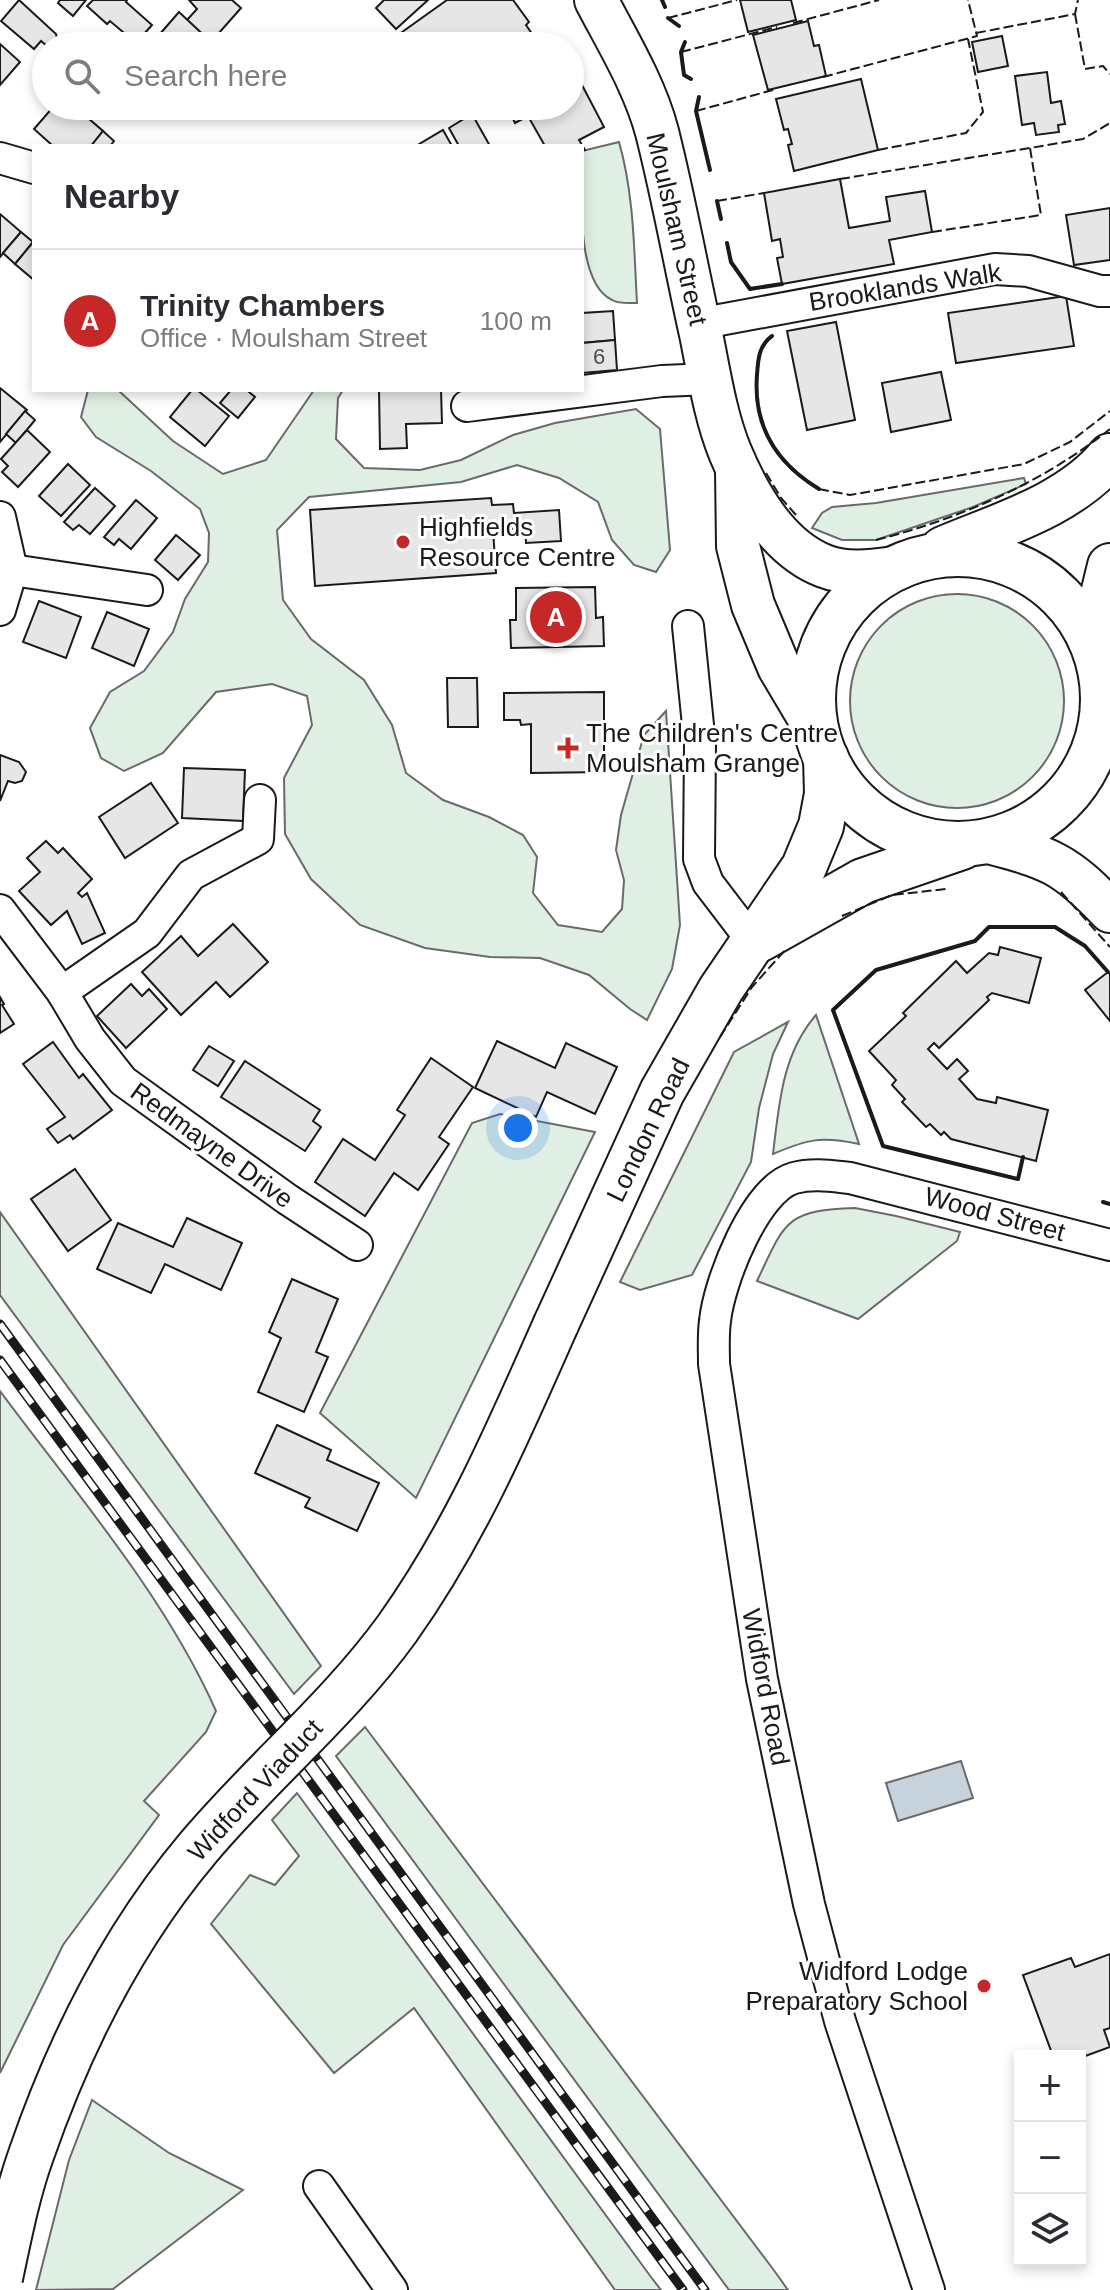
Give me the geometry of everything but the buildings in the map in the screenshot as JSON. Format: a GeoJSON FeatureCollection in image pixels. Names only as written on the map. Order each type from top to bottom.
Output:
{"type":"FeatureCollection","features":[{"type":"Feature","properties":{"kind":"main road","name":"Moulsham Street"},"geometry":{"type":"LineString","coordinates":[[596,0],[621,46],[656,128],[710,379],[729,449],[737,466],[777,532],[809,559],[842,571],[869,572],[909,563]]}},
{"type":"Feature","properties":{"kind":"main road","name":"London Road"},"geometry":{"type":"LineString","coordinates":[[556,1324],[662,1092],[721,989],[804,867],[821,826],[827,794],[813,700],[816,670],[827,636],[840,615],[857,594],[909,563],[1051,503],[1105,465]]}},
{"type":"Feature","properties":{"kind":"main road","name":"Moulsham Street"},"geometry":{"type":"LineString","coordinates":[[737,466],[738,546],[753,605],[779,667],[821,745]]}},
{"type":"Feature","properties":{"kind":"main road"},"geometry":{"type":"LineString","coordinates":[[909,563],[953,553],[986,556],[1012,563],[1033,574],[1071,607],[1088,634],[1104,695]]}},
{"type":"Feature","properties":{"kind":"main road","name":"London Road"},"geometry":{"type":"LineString","coordinates":[[753,942],[863,881],[1031,824],[1067,795],[1086,767],[1097,741],[1104,695],[1101,603],[1110,566]]}},
{"type":"Feature","properties":{"kind":"main road"},"geometry":{"type":"LineString","coordinates":[[821,745],[848,794],[880,821],[927,841],[978,842],[1047,858],[1082,881],[1110,911]]}},
{"type":"Feature","properties":{"kind":"main road","name":"Widford Viaduct"},"geometry":{"type":"LineString","coordinates":[[0,2278],[22,2186],[44,2118],[82,2029],[118,1965],[156,1903],[196,1851],[268,1770],[319,1723],[357,1681],[438,1569],[472,1509],[556,1324]]}},
{"type":"Feature","properties":{"kind":"street"},"geometry":{"type":"LineString","coordinates":[[0,158],[32,167]]}},
{"type":"Feature","properties":{"kind":"street","name":"Brooklands Walk"},"geometry":{"type":"LineString","coordinates":[[698,324],[995,269],[1028,271],[1110,291]]}},
{"type":"Feature","properties":{"kind":"street"},"geometry":{"type":"LineString","coordinates":[[584,391],[662,381],[710,379]]}},
{"type":"Feature","properties":{"kind":"street"},"geometry":{"type":"LineString","coordinates":[[467,406],[576,392]]}},
{"type":"Feature","properties":{"kind":"street"},"geometry":{"type":"LineString","coordinates":[[0,517],[12,570],[0,610]]}},
{"type":"Feature","properties":{"kind":"street"},"geometry":{"type":"LineString","coordinates":[[12,570],[147,590]]}},
{"type":"Feature","properties":{"kind":"street"},"geometry":{"type":"LineString","coordinates":[[688,626],[700,745],[699,859],[708,883],[753,942]]}},
{"type":"Feature","properties":{"kind":"street"},"geometry":{"type":"LineString","coordinates":[[62,992],[147,933],[191,875],[258,839],[260,800]]}},
{"type":"Feature","properties":{"kind":"street","name":"Redmayne Drive"},"geometry":{"type":"LineString","coordinates":[[0,910],[62,992],[90,1039],[123,1081],[287,1199],[357,1245]]}},
{"type":"Feature","properties":{"kind":"street","name":"Widford Road"},"geometry":{"type":"LineString","coordinates":[[880,1185],[819,1175],[792,1179],[771,1191],[756,1212],[727,1274],[715,1320],[714,1364],[762,1679],[809,1904],[840,2021],[929,2290]]}},
{"type":"Feature","properties":{"kind":"street","name":"Wood Street"},"geometry":{"type":"LineString","coordinates":[[880,1185],[1110,1245]]}},
{"type":"Feature","properties":{"kind":"street"},"geometry":{"type":"LineString","coordinates":[[319,2186],[392,2290]]}},
{"type":"Feature","properties":{"kind":"green space"},"geometry":{"type":"Polygon","coordinates":[[[619,142],[630,202],[637,303],[612,300],[600,290],[591,274],[584,239],[584,151],[619,142]]]}},
{"type":"Feature","properties":{"kind":"green space"},"geometry":{"type":"Polygon","coordinates":[[[87,392],[120,392],[173,441],[223,474],[266,460],[313,392],[342,392],[338,398],[336,439],[364,468],[420,470],[461,460],[513,435],[555,423],[636,409],[660,429],[670,550],[656,572],[634,565],[612,540],[598,502],[559,478],[517,465],[461,482],[309,497],[277,530],[283,600],[311,639],[364,680],[392,725],[406,773],[443,800],[489,817],[523,835],[537,857],[533,893],[558,925],[602,932],[622,909],[624,880],[616,850],[621,815],[644,735],[666,711],[680,925],[672,969],[647,1020],[589,975],[540,958],[490,957],[425,948],[360,925],[311,879],[285,834],[284,778],[312,725],[307,696],[272,684],[216,692],[163,753],[124,771],[101,758],[90,728],[110,692],[144,671],[173,632],[185,599],[208,562],[209,533],[200,509],[151,471],[96,437],[81,417],[87,392]]]}},
{"type":"Feature","properties":{"kind":"green space"},"geometry":{"type":"Polygon","coordinates":[[[1024,478],[1026,484],[973,507],[876,540],[842,540],[812,528],[822,513],[832,507],[876,503],[1024,478]]]}},
{"type":"Feature","properties":{"kind":"green space"},"geometry":{"type":"Polygon","coordinates":[[[957,594],[998,602],[1033,625],[1056,660],[1064,701],[1056,742],[1033,777],[998,800],[957,808],[916,800],[881,777],[858,742],[850,701],[858,660],[881,625],[916,602],[957,594]]]}},
{"type":"Feature","properties":{"kind":"green space"},"geometry":{"type":"Polygon","coordinates":[[[816,1015],[859,1144],[815,1140],[773,1154],[780,1099],[789,1063],[816,1015]]]}},
{"type":"Feature","properties":{"kind":"green space"},"geometry":{"type":"Polygon","coordinates":[[[788,1022],[773,1054],[759,1108],[751,1162],[692,1275],[640,1290],[620,1282],[734,1052],[788,1022]]]}},
{"type":"Feature","properties":{"kind":"green space"},"geometry":{"type":"Polygon","coordinates":[[[500,1114],[595,1132],[416,1498],[320,1413],[472,1123],[500,1114]]]}},
{"type":"Feature","properties":{"kind":"green space"},"geometry":{"type":"Polygon","coordinates":[[[855,1208],[960,1232],[957,1241],[858,1319],[757,1281],[774,1245],[790,1223],[814,1212],[855,1208]]]}},
{"type":"Feature","properties":{"kind":"green space"},"geometry":{"type":"Polygon","coordinates":[[[0,1212],[321,1666],[294,1694],[0,1295],[0,1212]]]}},
{"type":"Feature","properties":{"kind":"green space"},"geometry":{"type":"Polygon","coordinates":[[[0,1391],[145,1586],[195,1668],[216,1711],[206,1732],[144,1801],[159,1815],[63,1945],[0,2073],[0,1391]]]}},
{"type":"Feature","properties":{"kind":"green space"},"geometry":{"type":"Polygon","coordinates":[[[365,1727],[788,2290],[729,2290],[336,1756],[365,1727]]]}},
{"type":"Feature","properties":{"kind":"green space"},"geometry":{"type":"Polygon","coordinates":[[[297,1793],[661,2290],[615,2290],[414,2008],[334,2073],[211,1924],[250,1875],[275,1885],[299,1856],[272,1820],[297,1793]]]}},
{"type":"Feature","properties":{"kind":"green space"},"geometry":{"type":"Polygon","coordinates":[[[92,2100],[169,2153],[243,2190],[113,2289],[36,2290],[69,2160],[92,2100]]]}},
{"type":"Feature","properties":{"kind":"shaded area"},"geometry":{"type":"Polygon","coordinates":[[[961,1761],[973,1798],[898,1821],[886,1783],[961,1761]]]}},
{"type":"Feature","properties":{"kind":"railway"},"geometry":{"type":"LineString","coordinates":[[0,1324],[705,2290]]}},
{"type":"Feature","properties":{"kind":"railway"},"geometry":{"type":"LineString","coordinates":[[0,1360],[683,2290]]}},
{"type":"Feature","properties":{"kind":"fence"},"geometry":{"type":"LineString","coordinates":[[668,18],[737,0]]}},
{"type":"Feature","properties":{"kind":"fence"},"geometry":{"type":"LineString","coordinates":[[793,23],[879,0]]}},
{"type":"Feature","properties":{"kind":"fence"},"geometry":{"type":"LineString","coordinates":[[823,77],[977,36],[968,0]]}},
{"type":"Feature","properties":{"kind":"fence"},"geometry":{"type":"LineString","coordinates":[[976,33],[1075,14],[1078,0]]}},
{"type":"Feature","properties":{"kind":"fence"},"geometry":{"type":"LineString","coordinates":[[1075,14],[1085,69],[1103,66],[1110,74]]}},
{"type":"Feature","properties":{"kind":"fence"},"geometry":{"type":"LineString","coordinates":[[681,52],[777,27]]}},
{"type":"Feature","properties":{"kind":"fence"},"geometry":{"type":"LineString","coordinates":[[878,150],[966,133],[983,112],[968,39]]}},
{"type":"Feature","properties":{"kind":"fence"},"geometry":{"type":"LineString","coordinates":[[696,111],[773,90]]}},
{"type":"Feature","properties":{"kind":"fence"},"geometry":{"type":"LineString","coordinates":[[932,232],[1041,215],[1030,148],[1083,139],[1110,123]]}},
{"type":"Feature","properties":{"kind":"fence"},"geometry":{"type":"LineString","coordinates":[[840,179],[1030,148]]}},
{"type":"Feature","properties":{"kind":"fence"},"geometry":{"type":"LineString","coordinates":[[717,201],[764,193]]}},
{"type":"Feature","properties":{"kind":"fence"},"geometry":{"type":"LineString","coordinates":[[819,489],[850,495],[1024,464],[1070,442],[1110,411]]}},
{"type":"Feature","properties":{"kind":"fence"},"geometry":{"type":"LineString","coordinates":[[876,540],[938,521],[999,497],[1056,466],[1110,429]]}},
{"type":"Feature","properties":{"kind":"fence"},"geometry":{"type":"LineString","coordinates":[[766,473],[796,515]]}},
{"type":"Feature","properties":{"kind":"fence"},"geometry":{"type":"LineString","coordinates":[[842,916],[892,895],[946,889]]}},
{"type":"Feature","properties":{"kind":"fence"},"geometry":{"type":"LineString","coordinates":[[1061,892],[1110,947]]}},
{"type":"Feature","properties":{"kind":"fence"},"geometry":{"type":"LineString","coordinates":[[720,1037],[752,987],[787,948]]}},
{"type":"Feature","properties":{"kind":"wall"},"geometry":{"type":"LineString","coordinates":[[662,0],[665,7]]}},
{"type":"Feature","properties":{"kind":"wall"},"geometry":{"type":"LineString","coordinates":[[668,18],[679,26]]}},
{"type":"Feature","properties":{"kind":"wall"},"geometry":{"type":"LineString","coordinates":[[685,42],[681,52],[684,75],[691,79]]}},
{"type":"Feature","properties":{"kind":"wall"},"geometry":{"type":"LineString","coordinates":[[699,97],[696,111],[710,170]]}},
{"type":"Feature","properties":{"kind":"wall"},"geometry":{"type":"LineString","coordinates":[[717,201],[721,219]]}},
{"type":"Feature","properties":{"kind":"wall"},"geometry":{"type":"LineString","coordinates":[[727,243],[731,262],[750,289],[782,284]]}},
{"type":"Feature","properties":{"kind":"wall"},"geometry":{"type":"LineString","coordinates":[[772,336],[762,348],[757,369],[759,411],[770,441],[779,455],[819,489]]}},
{"type":"Feature","properties":{"kind":"wall"},"geometry":{"type":"LineString","coordinates":[[1023,1157],[1018,1179],[883,1146],[833,1010],[876,970],[975,941],[989,927],[1055,927],[1085,946],[1108,972]]}},
{"type":"Feature","properties":{"kind":"wall"},"geometry":{"type":"LineString","coordinates":[[1103,1202],[1110,1204]]}},
{"type":"Feature","properties":{"kind":"place","name":"Highfields Resource Centre"},"geometry":{"type":"Point","coordinates":[403,542]}},
{"type":"Feature","properties":{"kind":"place","name":"Trinity Chambers"},"geometry":{"type":"Point","coordinates":[556,617]}},
{"type":"Feature","properties":{"kind":"place","name":"The Children's Centre Moulsham Grange"},"geometry":{"type":"Point","coordinates":[568,748]}},
{"type":"Feature","properties":{"kind":"place","name":"Widford Lodge Preparatory School"},"geometry":{"type":"Point","coordinates":[984,1986]}}]}
